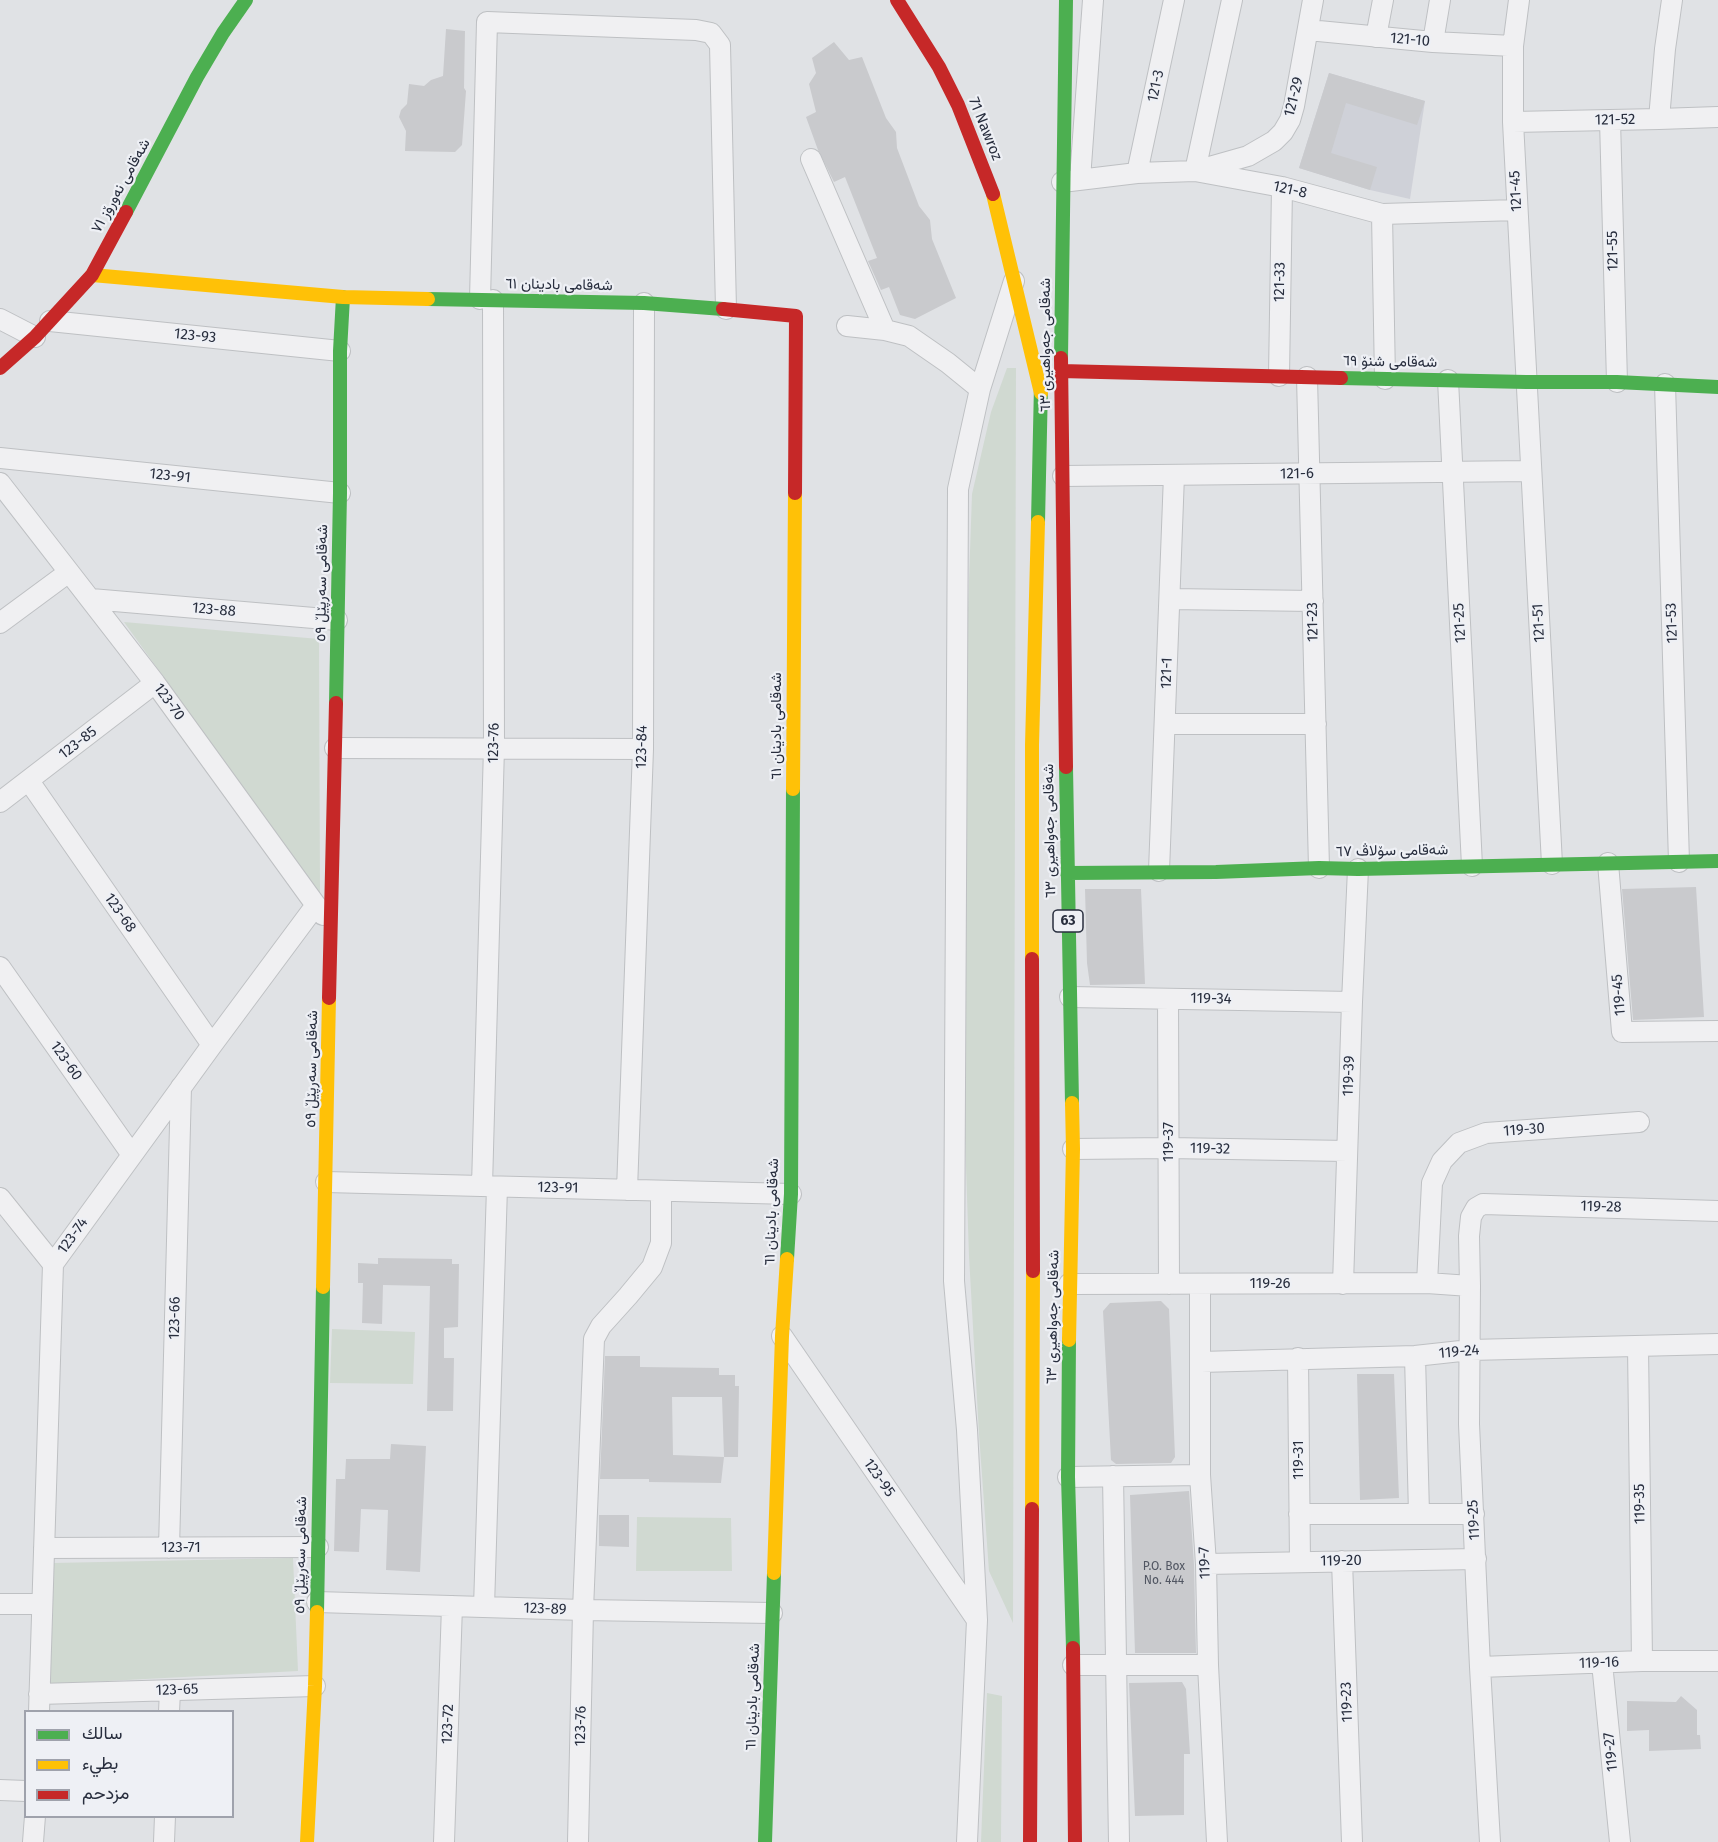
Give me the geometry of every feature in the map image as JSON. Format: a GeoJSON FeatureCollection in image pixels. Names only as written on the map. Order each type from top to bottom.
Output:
{"type":"FeatureCollection","features":[{"type":"Feature","properties":{"kind":"street","name":"شەقامی نەورۆز ٧١"},"geometry":{"type":"LineString","coordinates":[[0,368],[35,337],[92,275],[157,156],[197,76],[246,0]]}},
{"type":"Feature","properties":{"kind":"street","name":"71 Nawroz"},"geometry":{"type":"LineString","coordinates":[[897,0],[939,67],[977,151],[995,201],[1041,393]]}},
{"type":"Feature","properties":{"kind":"street","name":"شەقامی جەواهیری ٦٣"},"geometry":{"type":"LineString","coordinates":[[1066,0],[1071,181],[1058,288],[1073,1149],[1069,1284],[1068,1477],[1075,1842]]}},
{"type":"Feature","properties":{"kind":"street"},"geometry":{"type":"LineString","coordinates":[[1071,181],[1093,0]]}},
{"type":"Feature","properties":{"kind":"street","name":"121-3"},"geometry":{"type":"LineString","coordinates":[[1137,173],[1174,0]]}},
{"type":"Feature","properties":{"kind":"street"},"geometry":{"type":"LineString","coordinates":[[1196,171],[1232,0]]}},
{"type":"Feature","properties":{"kind":"street","name":"121-29"},"geometry":{"type":"LineString","coordinates":[[1196,171],[1248,156],[1274,141],[1283,132],[1294,106],[1313,0]]}},
{"type":"Feature","properties":{"kind":"street"},"geometry":{"type":"LineString","coordinates":[[1376,37],[1383,0]]}},
{"type":"Feature","properties":{"kind":"street"},"geometry":{"type":"LineString","coordinates":[[1433,42],[1440,0]]}},
{"type":"Feature","properties":{"kind":"street","name":"121-45"},"geometry":{"type":"LineString","coordinates":[[1519,0],[1513,46],[1513,122],[1526,382]]}},
{"type":"Feature","properties":{"kind":"street"},"geometry":{"type":"LineString","coordinates":[[1659,119],[1672,0]]}},
{"type":"Feature","properties":{"kind":"street","name":"123-76"},"geometry":{"type":"LineString","coordinates":[[484,1607],[494,747],[486,299],[487,22],[696,30],[711,33],[720,45],[726,309]]}},
{"type":"Feature","properties":{"kind":"street","name":"121-10"},"geometry":{"type":"LineString","coordinates":[[1308,30],[1433,42],[1513,46]]}},
{"type":"Feature","properties":{"kind":"street","name":"121-52"},"geometry":{"type":"LineString","coordinates":[[1513,122],[1718,117]]}},
{"type":"Feature","properties":{"kind":"street","name":"121-55"},"geometry":{"type":"LineString","coordinates":[[1610,120],[1617,382]]}},
{"type":"Feature","properties":{"kind":"street"},"geometry":{"type":"LineString","coordinates":[[811,159],[885,330]]}},
{"type":"Feature","properties":{"kind":"street","name":"121-8"},"geometry":{"type":"LineString","coordinates":[[1071,181],[1137,173],[1196,171],[1281,187],[1382,214],[1517,210]]}},
{"type":"Feature","properties":{"kind":"street","name":"121-33"},"geometry":{"type":"LineString","coordinates":[[1279,376],[1281,187]]}},
{"type":"Feature","properties":{"kind":"street"},"geometry":{"type":"LineString","coordinates":[[1382,214],[1385,378]]}},
{"type":"Feature","properties":{"kind":"street","name":"شەقامی بادینان ٦١"},"geometry":{"type":"LineString","coordinates":[[92,275],[343,297],[644,303],[796,316],[791,1194],[782,1336],[765,1842]]}},
{"type":"Feature","properties":{"kind":"street"},"geometry":{"type":"LineString","coordinates":[[967,1842],[977,1620],[967,1430],[954,1281],[958,489],[980,389],[1014,281]]}},
{"type":"Feature","properties":{"kind":"street","name":"شەقامی سەرپێڵ ٥٩"},"geometry":{"type":"LineString","coordinates":[[307,1842],[317,1602],[340,493],[340,351],[343,297]]}},
{"type":"Feature","properties":{"kind":"street","name":"123-84"},"geometry":{"type":"LineString","coordinates":[[627,1190],[643,749],[644,303]]}},
{"type":"Feature","properties":{"kind":"street"},"geometry":{"type":"LineString","coordinates":[[0,318],[35,337]]}},
{"type":"Feature","properties":{"kind":"street","name":"123-93"},"geometry":{"type":"LineString","coordinates":[[50,321],[340,351]]}},
{"type":"Feature","properties":{"kind":"street"},"geometry":{"type":"LineString","coordinates":[[847,326],[885,330],[909,336],[980,389]]}},
{"type":"Feature","properties":{"kind":"street","name":"شەقامی جەواهیری ٦٣"},"geometry":{"type":"LineString","coordinates":[[1030,1842],[1033,1280],[1032,745],[1042,334]]}},
{"type":"Feature","properties":{"kind":"street","name":"شەقامی شنۆ ٦٩"},"geometry":{"type":"LineString","coordinates":[[1061,371],[1526,382],[1617,382],[1718,387]]}},
{"type":"Feature","properties":{"kind":"street","name":"121-23"},"geometry":{"type":"LineString","coordinates":[[1307,377],[1319,868]]}},
{"type":"Feature","properties":{"kind":"street","name":"121-25"},"geometry":{"type":"LineString","coordinates":[[1448,380],[1472,866]]}},
{"type":"Feature","properties":{"kind":"street","name":"121-51"},"geometry":{"type":"LineString","coordinates":[[1526,382],[1552,864]]}},
{"type":"Feature","properties":{"kind":"street","name":"121-53"},"geometry":{"type":"LineString","coordinates":[[1665,384],[1679,862]]}},
{"type":"Feature","properties":{"kind":"street","name":"123-91"},"geometry":{"type":"LineString","coordinates":[[0,459],[340,493]]}},
{"type":"Feature","properties":{"kind":"street","name":"121-6"},"geometry":{"type":"LineString","coordinates":[[1063,476],[1531,471]]}},
{"type":"Feature","properties":{"kind":"street","name":"121-1"},"geometry":{"type":"LineString","coordinates":[[1160,871],[1174,475]]}},
{"type":"Feature","properties":{"kind":"street","name":"123-70"},"geometry":{"type":"LineString","coordinates":[[0,483],[155,683],[331,927]]}},
{"type":"Feature","properties":{"kind":"street"},"geometry":{"type":"LineString","coordinates":[[0,622],[69,572]]}},
{"type":"Feature","properties":{"kind":"street","name":"123-88"},"geometry":{"type":"LineString","coordinates":[[91,599],[337,620]]}},
{"type":"Feature","properties":{"kind":"street"},"geometry":{"type":"LineString","coordinates":[[1170,600],[1313,601]]}},
{"type":"Feature","properties":{"kind":"street","name":"123-85"},"geometry":{"type":"LineString","coordinates":[[0,802],[155,683]]}},
{"type":"Feature","properties":{"kind":"street"},"geometry":{"type":"LineString","coordinates":[[1165,724],[1316,724]]}},
{"type":"Feature","properties":{"kind":"street"},"geometry":{"type":"LineString","coordinates":[[335,748],[643,749]]}},
{"type":"Feature","properties":{"kind":"street","name":"123-68"},"geometry":{"type":"LineString","coordinates":[[29,781],[212,1045]]}},
{"type":"Feature","properties":{"kind":"street","name":"شەقامی سۆلاڤ ٦٧"},"geometry":{"type":"LineString","coordinates":[[1067,873],[1718,861]]}},
{"type":"Feature","properties":{"kind":"street","name":"119-45"},"geometry":{"type":"LineString","coordinates":[[1608,863],[1622,1032],[1718,1031]]}},
{"type":"Feature","properties":{"kind":"street","name":"119-39"},"geometry":{"type":"LineString","coordinates":[[1343,1284],[1358,869]]}},
{"type":"Feature","properties":{"kind":"street","name":"123-74"},"geometry":{"type":"LineString","coordinates":[[39,1703],[53,1264],[316,905]]}},
{"type":"Feature","properties":{"kind":"street","name":"123-60"},"geometry":{"type":"LineString","coordinates":[[0,967],[132,1155]]}},
{"type":"Feature","properties":{"kind":"street","name":"119-34"},"geometry":{"type":"LineString","coordinates":[[1070,997],[1352,1002]]}},
{"type":"Feature","properties":{"kind":"street","name":"119-37"},"geometry":{"type":"LineString","coordinates":[[1168,999],[1169,1284]]}},
{"type":"Feature","properties":{"kind":"street","name":"123-66"},"geometry":{"type":"LineString","coordinates":[[169,1548],[181,1087]]}},
{"type":"Feature","properties":{"kind":"street","name":"119-30"},"geometry":{"type":"LineString","coordinates":[[1427,1283],[1432,1183],[1442,1161],[1459,1143],[1486,1133],[1639,1122]]}},
{"type":"Feature","properties":{"kind":"street","name":"119-32"},"geometry":{"type":"LineString","coordinates":[[1073,1149],[1347,1151]]}},
{"type":"Feature","properties":{"kind":"street","name":"123-91"},"geometry":{"type":"LineString","coordinates":[[326,1182],[791,1194]]}},
{"type":"Feature","properties":{"kind":"street","name":"123-76"},"geometry":{"type":"LineString","coordinates":[[578,1842],[583,1610],[594,1339],[601,1326],[652,1267],[661,1243],[660,1191]]}},
{"type":"Feature","properties":{"kind":"street"},"geometry":{"type":"LineString","coordinates":[[0,1198],[53,1264]]}},
{"type":"Feature","properties":{"kind":"street","name":"119-28"},"geometry":{"type":"LineString","coordinates":[[1483,1204],[1718,1211]]}},
{"type":"Feature","properties":{"kind":"street","name":"119-25"},"geometry":{"type":"LineString","coordinates":[[1483,1204],[1476,1208],[1471,1217],[1469,1236],[1469,1424],[1490,1842]]}},
{"type":"Feature","properties":{"kind":"street","name":"119-26"},"geometry":{"type":"LineString","coordinates":[[1069,1284],[1427,1283],[1470,1286]]}},
{"type":"Feature","properties":{"kind":"street","name":"119-7"},"geometry":{"type":"LineString","coordinates":[[1200,1284],[1200,1475],[1206,1564],[1208,1665],[1217,1842]]}},
{"type":"Feature","properties":{"kind":"street","name":"123-95"},"geometry":{"type":"LineString","coordinates":[[782,1336],[977,1620]]}},
{"type":"Feature","properties":{"kind":"street","name":"119-24"},"geometry":{"type":"LineString","coordinates":[[1201,1362],[1415,1356],[1470,1350],[1718,1344]]}},
{"type":"Feature","properties":{"kind":"street","name":"119-35"},"geometry":{"type":"LineString","coordinates":[[1638,1346],[1642,1661]]}},
{"type":"Feature","properties":{"kind":"street"},"geometry":{"type":"LineString","coordinates":[[1415,1356],[1419,1514]]}},
{"type":"Feature","properties":{"kind":"street","name":"119-31"},"geometry":{"type":"LineString","coordinates":[[1298,1358],[1300,1562]]}},
{"type":"Feature","properties":{"kind":"street"},"geometry":{"type":"LineString","coordinates":[[1068,1477],[1200,1475]]}},
{"type":"Feature","properties":{"kind":"street"},"geometry":{"type":"LineString","coordinates":[[1113,1476],[1119,1842]]}},
{"type":"Feature","properties":{"kind":"street"},"geometry":{"type":"LineString","coordinates":[[1299,1514],[1474,1514]]}},
{"type":"Feature","properties":{"kind":"street","name":"123-71"},"geometry":{"type":"LineString","coordinates":[[44,1548],[318,1547]]}},
{"type":"Feature","properties":{"kind":"street","name":"119-20"},"geometry":{"type":"LineString","coordinates":[[1206,1564],[1476,1559]]}},
{"type":"Feature","properties":{"kind":"street","name":"119-23"},"geometry":{"type":"LineString","coordinates":[[1342,1561],[1352,1842]]}},
{"type":"Feature","properties":{"kind":"street","name":"123-89"},"geometry":{"type":"LineString","coordinates":[[317,1602],[772,1613]]}},
{"type":"Feature","properties":{"kind":"street"},"geometry":{"type":"LineString","coordinates":[[0,1604],[42,1604]]}},
{"type":"Feature","properties":{"kind":"street","name":"123-72"},"geometry":{"type":"LineString","coordinates":[[444,1842],[452,1606]]}},
{"type":"Feature","properties":{"kind":"street","name":"119-16"},"geometry":{"type":"LineString","coordinates":[[1480,1667],[1642,1661],[1718,1661]]}},
{"type":"Feature","properties":{"kind":"street","name":"119-27"},"geometry":{"type":"LineString","coordinates":[[1602,1663],[1620,1842]]}},
{"type":"Feature","properties":{"kind":"street"},"geometry":{"type":"LineString","coordinates":[[1073,1665],[1208,1665]]}},
{"type":"Feature","properties":{"kind":"street","name":"123-65"},"geometry":{"type":"LineString","coordinates":[[39,1703],[170,1691],[315,1686]]}},
{"type":"Feature","properties":{"kind":"street"},"geometry":{"type":"LineString","coordinates":[[169,1710],[170,1691]]}},
{"type":"Feature","properties":{"kind":"street"},"geometry":{"type":"LineString","coordinates":[[0,1790],[24,1791]]}},
{"type":"Feature","properties":{"kind":"street"},"geometry":{"type":"LineString","coordinates":[[33,1842],[35,1818]]}},
{"type":"Feature","properties":{"kind":"street"},"geometry":{"type":"LineString","coordinates":[[164,1842],[165,1818]]}},
{"type":"Feature","properties":{"kind":"shaded area"},"geometry":{"type":"Polygon","coordinates":[[[1329,73],[1425,101],[1410,199],[1370,190],[1299,168],[1329,73]]]}},
{"type":"Feature","properties":{"kind":"shaded area"},"geometry":{"type":"Polygon","coordinates":[[[1007,368],[1016,368],[1013,1623],[989,1571],[979,1434],[965,1137],[962,782],[972,494],[991,412],[1007,368]]]}},
{"type":"Feature","properties":{"kind":"shaded area"},"geometry":{"type":"Polygon","coordinates":[[[124,622],[319,639],[320,895],[124,622]]]}},
{"type":"Feature","properties":{"kind":"shaded area"},"geometry":{"type":"Polygon","coordinates":[[[332,1329],[415,1332],[413,1384],[330,1383],[332,1329]]]}},
{"type":"Feature","properties":{"kind":"shaded area"},"geometry":{"type":"Polygon","coordinates":[[[637,1517],[731,1518],[732,1571],[636,1571],[637,1517]]]}},
{"type":"Feature","properties":{"kind":"shaded area"},"geometry":{"type":"Polygon","coordinates":[[[293,1558],[298,1671],[50,1684],[53,1563],[293,1558]]]}},
{"type":"Feature","properties":{"kind":"shaded area"},"geometry":{"type":"Polygon","coordinates":[[[987,1693],[1002,1696],[1001,1842],[981,1842],[987,1693]]]}},
{"type":"Feature","properties":{"kind":"building"},"geometry":{"type":"Polygon","coordinates":[[[446,29],[465,31],[464,88],[466,91],[462,145],[455,152],[405,151],[406,131],[399,117],[401,110],[407,104],[409,84],[424,86],[431,80],[443,76],[446,29]]]}},
{"type":"Feature","properties":{"kind":"building"},"geometry":{"type":"Polygon","coordinates":[[[834,42],[849,60],[862,57],[886,118],[896,132],[897,148],[919,206],[930,220],[932,239],[956,298],[915,319],[900,315],[889,287],[881,290],[868,261],[877,258],[845,177],[834,182],[818,150],[806,117],[816,112],[809,84],[816,73],[812,58],[834,42]]]}},
{"type":"Feature","properties":{"kind":"building"},"geometry":{"type":"Polygon","coordinates":[[[1329,73],[1425,101],[1417,125],[1346,103],[1331,153],[1377,167],[1370,190],[1299,168],[1329,73]]]}},
{"type":"Feature","properties":{"kind":"building"},"geometry":{"type":"Polygon","coordinates":[[[1696,887],[1704,1017],[1633,1020],[1622,889],[1696,887]]]}},
{"type":"Feature","properties":{"kind":"building"},"geometry":{"type":"Polygon","coordinates":[[[1085,889],[1141,889],[1145,984],[1090,985],[1087,963],[1085,889]]]}},
{"type":"Feature","properties":{"kind":"building"},"geometry":{"type":"Polygon","coordinates":[[[378,1258],[452,1259],[452,1264],[459,1264],[458,1327],[444,1328],[444,1358],[454,1358],[453,1411],[427,1411],[430,1286],[383,1285],[382,1324],[362,1323],[363,1283],[358,1283],[358,1263],[378,1264],[378,1258]]]}},
{"type":"Feature","properties":{"kind":"building"},"geometry":{"type":"Polygon","coordinates":[[[1161,1301],[1169,1309],[1175,1457],[1171,1463],[1116,1464],[1111,1460],[1103,1311],[1110,1303],[1161,1301]]]}},
{"type":"Feature","properties":{"kind":"building"},"geometry":{"type":"Polygon","coordinates":[[[605,1356],[640,1356],[640,1367],[719,1368],[719,1375],[735,1375],[735,1386],[739,1386],[738,1457],[724,1457],[721,1483],[600,1479],[605,1356]],[[672,1397],[673,1455],[724,1457],[722,1397],[672,1397]]]}},
{"type":"Feature","properties":{"kind":"building"},"geometry":{"type":"Polygon","coordinates":[[[1357,1374],[1394,1374],[1399,1498],[1360,1500],[1357,1374]]]}},
{"type":"Feature","properties":{"kind":"building"},"geometry":{"type":"Polygon","coordinates":[[[391,1444],[426,1446],[420,1572],[386,1570],[388,1510],[361,1509],[359,1552],[334,1551],[336,1479],[345,1479],[346,1459],[390,1459],[391,1444]]]}},
{"type":"Feature","properties":{"kind":"building"},"geometry":{"type":"Polygon","coordinates":[[[1189,1491],[1194,1565],[1196,1653],[1135,1653],[1130,1495],[1189,1491]]]}},
{"type":"Feature","properties":{"kind":"building"},"geometry":{"type":"Polygon","coordinates":[[[599,1515],[629,1515],[629,1547],[599,1546],[599,1515]]]}},
{"type":"Feature","properties":{"kind":"building"},"geometry":{"type":"Polygon","coordinates":[[[1182,1682],[1186,1689],[1190,1754],[1184,1754],[1184,1815],[1135,1816],[1129,1683],[1182,1682]]]}},
{"type":"Feature","properties":{"kind":"building"},"geometry":{"type":"Polygon","coordinates":[[[1681,1696],[1697,1710],[1697,1735],[1700,1735],[1701,1749],[1649,1751],[1649,1730],[1627,1731],[1627,1701],[1676,1702],[1681,1696]]]}},
{"type":"Feature","properties":{"kind":"traffic: fast"},"geometry":{"type":"LineString","coordinates":[[126,212],[197,77],[246,0]]}},
{"type":"Feature","properties":{"kind":"traffic: fast"},"geometry":{"type":"LineString","coordinates":[[1061,358],[1066,0]]}},
{"type":"Feature","properties":{"kind":"traffic: fast"},"geometry":{"type":"LineString","coordinates":[[336,703],[340,351],[343,297]]}},
{"type":"Feature","properties":{"kind":"traffic: fast"},"geometry":{"type":"LineString","coordinates":[[428,299],[644,303],[723,309]]}},
{"type":"Feature","properties":{"kind":"traffic: fast"},"geometry":{"type":"LineString","coordinates":[[1341,378],[1617,382],[1718,387]]}},
{"type":"Feature","properties":{"kind":"traffic: fast"},"geometry":{"type":"LineString","coordinates":[[1038,522],[1041,385]]}},
{"type":"Feature","properties":{"kind":"traffic: fast"},"geometry":{"type":"LineString","coordinates":[[1066,767],[1072,1103]]}},
{"type":"Feature","properties":{"kind":"traffic: fast"},"geometry":{"type":"LineString","coordinates":[[787,1259],[791,1194],[793,789]]}},
{"type":"Feature","properties":{"kind":"traffic: fast"},"geometry":{"type":"LineString","coordinates":[[1067,873],[1718,861]]}},
{"type":"Feature","properties":{"kind":"traffic: fast"},"geometry":{"type":"LineString","coordinates":[[317,1612],[323,1287]]}},
{"type":"Feature","properties":{"kind":"traffic: fast"},"geometry":{"type":"LineString","coordinates":[[1069,1340],[1068,1477],[1073,1648]]}},
{"type":"Feature","properties":{"kind":"traffic: fast"},"geometry":{"type":"LineString","coordinates":[[765,1842],[774,1573]]}},
{"type":"Feature","properties":{"kind":"traffic: slow"},"geometry":{"type":"LineString","coordinates":[[993,194],[1041,393]]}},
{"type":"Feature","properties":{"kind":"traffic: slow"},"geometry":{"type":"LineString","coordinates":[[92,275],[343,297],[428,299]]}},
{"type":"Feature","properties":{"kind":"traffic: slow"},"geometry":{"type":"LineString","coordinates":[[793,789],[795,493]]}},
{"type":"Feature","properties":{"kind":"traffic: slow"},"geometry":{"type":"LineString","coordinates":[[1032,959],[1032,745],[1038,522]]}},
{"type":"Feature","properties":{"kind":"traffic: slow"},"geometry":{"type":"LineString","coordinates":[[323,1287],[329,998]]}},
{"type":"Feature","properties":{"kind":"traffic: slow"},"geometry":{"type":"LineString","coordinates":[[1069,1340],[1072,1103]]}},
{"type":"Feature","properties":{"kind":"traffic: slow"},"geometry":{"type":"LineString","coordinates":[[774,1573],[782,1336],[787,1259]]}},
{"type":"Feature","properties":{"kind":"traffic: slow"},"geometry":{"type":"LineString","coordinates":[[1032,1509],[1033,1271]]}},
{"type":"Feature","properties":{"kind":"traffic: slow"},"geometry":{"type":"LineString","coordinates":[[307,1842],[317,1612]]}},
{"type":"Feature","properties":{"kind":"traffic: jam"},"geometry":{"type":"LineString","coordinates":[[897,0],[939,67],[958,105],[993,194]]}},
{"type":"Feature","properties":{"kind":"traffic: jam"},"geometry":{"type":"LineString","coordinates":[[0,368],[35,337],[92,275],[126,212]]}},
{"type":"Feature","properties":{"kind":"traffic: jam"},"geometry":{"type":"LineString","coordinates":[[723,309],[796,316],[795,493]]}},
{"type":"Feature","properties":{"kind":"traffic: jam"},"geometry":{"type":"LineString","coordinates":[[1061,358],[1066,767]]}},
{"type":"Feature","properties":{"kind":"traffic: jam"},"geometry":{"type":"LineString","coordinates":[[1061,371],[1341,378]]}},
{"type":"Feature","properties":{"kind":"traffic: jam"},"geometry":{"type":"LineString","coordinates":[[329,998],[336,703]]}},
{"type":"Feature","properties":{"kind":"traffic: jam"},"geometry":{"type":"LineString","coordinates":[[1032,959],[1033,1271]]}},
{"type":"Feature","properties":{"kind":"traffic: jam"},"geometry":{"type":"LineString","coordinates":[[1030,1842],[1032,1509]]}},
{"type":"Feature","properties":{"kind":"traffic: jam"},"geometry":{"type":"LineString","coordinates":[[1073,1648],[1075,1842]]}}]}
